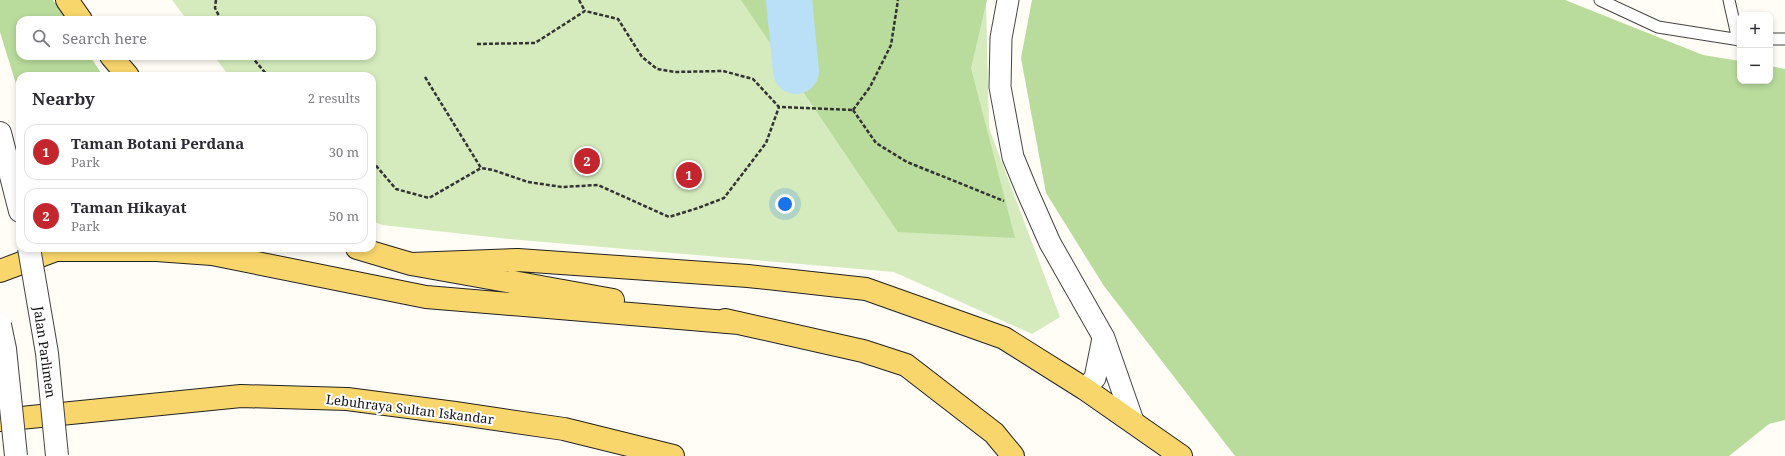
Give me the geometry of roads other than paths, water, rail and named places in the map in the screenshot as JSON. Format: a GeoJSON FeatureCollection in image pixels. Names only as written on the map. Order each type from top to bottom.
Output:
{"type":"FeatureCollection","features":[{"type":"Feature","properties":{"kind":"main road"},"geometry":{"type":"LineString","coordinates":[[67,0],[78,16]]}},
{"type":"Feature","properties":{"kind":"main road"},"geometry":{"type":"LineString","coordinates":[[114,60],[125,72]]}},
{"type":"Feature","properties":{"kind":"main road"},"geometry":{"type":"LineString","coordinates":[[0,271],[51,252]]}},
{"type":"Feature","properties":{"kind":"main road"},"geometry":{"type":"LineString","coordinates":[[188,252],[212,254],[426,297],[739,323]]}},
{"type":"Feature","properties":{"kind":"main road"},"geometry":{"type":"LineString","coordinates":[[370,252],[411,264],[739,323],[864,351],[906,365],[994,433],[1013,456]]}},
{"type":"Feature","properties":{"kind":"main road"},"geometry":{"type":"LineString","coordinates":[[411,264],[518,260],[748,276],[866,289],[1004,338],[1085,389],[1133,421],[1181,456]]}},
{"type":"Feature","properties":{"kind":"main road","name":"Lebuhraya Sultan Iskandar"},"geometry":{"type":"LineString","coordinates":[[0,420],[241,396],[347,399],[564,429],[673,456]]}},
{"type":"Feature","properties":{"kind":"street"},"geometry":{"type":"LineString","coordinates":[[1008,0],[1001,38],[1000,87],[1013,157],[1050,243],[1104,338],[1133,421]]}},
{"type":"Feature","properties":{"kind":"street"},"geometry":{"type":"LineString","coordinates":[[0,133],[16,195]]}},
{"type":"Feature","properties":{"kind":"street","name":"Jalan Parlimen"},"geometry":{"type":"LineString","coordinates":[[30,252],[47,353],[57,456]]}},
{"type":"Feature","properties":{"kind":"street"},"geometry":{"type":"LineString","coordinates":[[0,324],[16,456]]}},
{"type":"Feature","properties":{"kind":"street"},"geometry":{"type":"LineString","coordinates":[[1085,389],[1095,378],[1104,338]]}},
{"type":"Feature","properties":{"kind":"lane"},"geometry":{"type":"LineString","coordinates":[[1600,0],[1658,27],[1737,40]]}},
{"type":"Feature","properties":{"kind":"lane"},"geometry":{"type":"LineString","coordinates":[[1729,0],[1737,32]]}},
{"type":"Feature","properties":{"kind":"lane"},"geometry":{"type":"LineString","coordinates":[[1773,39],[1785,39]]}},
{"type":"Feature","properties":{"kind":"waterway"},"geometry":{"type":"LineString","coordinates":[[789,0],[796,71]]}},
{"type":"Feature","properties":{"kind":"place","name":"Taman Hikayat"},"geometry":{"type":"Point","coordinates":[587,161]}},
{"type":"Feature","properties":{"kind":"place","name":"Taman Botani Perdana"},"geometry":{"type":"Point","coordinates":[689,175]}}]}
